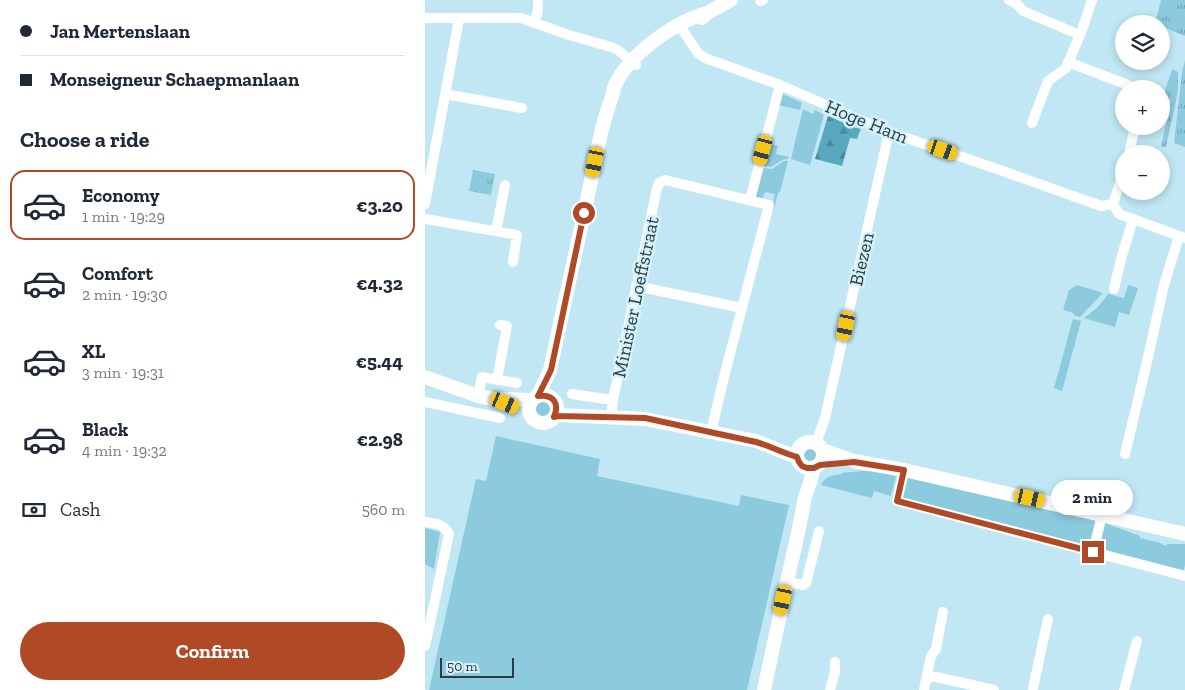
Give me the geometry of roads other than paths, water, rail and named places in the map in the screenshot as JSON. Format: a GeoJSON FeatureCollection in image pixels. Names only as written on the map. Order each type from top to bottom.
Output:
{"type":"FeatureCollection","features":[{"type":"Feature","properties":{"kind":"street"},"geometry":{"type":"LineString","coordinates":[[534,23],[538,10],[538,0]]}},
{"type":"Feature","properties":{"kind":"street"},"geometry":{"type":"LineString","coordinates":[[494,399],[530,415],[541,423],[549,422],[546,403],[551,370],[601,129],[613,94],[622,85],[634,63],[653,41],[698,22],[707,13],[731,0]]}},
{"type":"Feature","properties":{"kind":"street"},"geometry":{"type":"LineString","coordinates":[[1032,123],[1048,81],[1066,68],[1092,0]]}},
{"type":"Feature","properties":{"kind":"street"},"geometry":{"type":"LineString","coordinates":[[1016,2],[1023,11],[1080,35]]}},
{"type":"Feature","properties":{"kind":"street"},"geometry":{"type":"LineString","coordinates":[[425,18],[521,18],[611,47],[634,63]]}},
{"type":"Feature","properties":{"kind":"street"},"geometry":{"type":"LineString","coordinates":[[425,204],[459,18]]}},
{"type":"Feature","properties":{"kind":"street","name":"Hoge Ham"},"geometry":{"type":"LineString","coordinates":[[681,28],[698,53],[705,58],[780,85],[889,132],[1101,206],[1113,204]]}},
{"type":"Feature","properties":{"kind":"street"},"geometry":{"type":"LineString","coordinates":[[1068,62],[1115,81]]}},
{"type":"Feature","properties":{"kind":"street"},"geometry":{"type":"LineString","coordinates":[[711,432],[769,205],[750,200],[780,85]]}},
{"type":"Feature","properties":{"kind":"street"},"geometry":{"type":"LineString","coordinates":[[445,94],[522,108]]}},
{"type":"Feature","properties":{"kind":"street","name":"Biezen"},"geometry":{"type":"LineString","coordinates":[[820,446],[889,132]]}},
{"type":"Feature","properties":{"kind":"street","name":"Minister Loeffstraat"},"geometry":{"type":"LineString","coordinates":[[611,417],[659,183],[665,180],[750,200]]}},
{"type":"Feature","properties":{"kind":"street"},"geometry":{"type":"LineString","coordinates":[[496,231],[505,185]]}},
{"type":"Feature","properties":{"kind":"street"},"geometry":{"type":"LineString","coordinates":[[1115,198],[1113,204],[1119,214],[1182,237],[1164,285],[1125,454]]}},
{"type":"Feature","properties":{"kind":"street"},"geometry":{"type":"LineString","coordinates":[[425,219],[517,235],[513,262]]}},
{"type":"Feature","properties":{"kind":"street"},"geometry":{"type":"LineString","coordinates":[[1114,289],[1133,219]]}},
{"type":"Feature","properties":{"kind":"street"},"geometry":{"type":"LineString","coordinates":[[637,286],[742,308]]}},
{"type":"Feature","properties":{"kind":"street"},"geometry":{"type":"LineString","coordinates":[[497,380],[507,326],[500,325]]}},
{"type":"Feature","properties":{"kind":"street"},"geometry":{"type":"LineString","coordinates":[[425,377],[478,396],[546,403],[558,416],[645,418],[768,445],[787,444],[807,460],[854,462],[904,470],[1185,534]]}},
{"type":"Feature","properties":{"kind":"street"},"geometry":{"type":"LineString","coordinates":[[478,396],[482,377],[517,383]]}},
{"type":"Feature","properties":{"kind":"street"},"geometry":{"type":"LineString","coordinates":[[572,394],[613,400]]}},
{"type":"Feature","properties":{"kind":"street"},"geometry":{"type":"LineString","coordinates":[[425,402],[500,418]]}},
{"type":"Feature","properties":{"kind":"street"},"geometry":{"type":"LineString","coordinates":[[530,415],[529,407],[546,403]]}},
{"type":"Feature","properties":{"kind":"street"},"geometry":{"type":"LineString","coordinates":[[764,690],[805,498],[802,482],[807,460],[805,442],[811,442],[854,462]]}},
{"type":"Feature","properties":{"kind":"street"},"geometry":{"type":"LineString","coordinates":[[807,460],[823,460],[824,455],[820,446]]}},
{"type":"Feature","properties":{"kind":"street"},"geometry":{"type":"LineString","coordinates":[[904,470],[897,501],[1185,576]]}},
{"type":"Feature","properties":{"kind":"street"},"geometry":{"type":"LineString","coordinates":[[1093,552],[1102,515]]}},
{"type":"Feature","properties":{"kind":"street"},"geometry":{"type":"LineString","coordinates":[[425,522],[445,527],[449,534],[425,646]]}},
{"type":"Feature","properties":{"kind":"street"},"geometry":{"type":"LineString","coordinates":[[787,582],[803,585],[806,583],[819,531]]}},
{"type":"Feature","properties":{"kind":"street"},"geometry":{"type":"LineString","coordinates":[[924,690],[943,612]]}},
{"type":"Feature","properties":{"kind":"street"},"geometry":{"type":"LineString","coordinates":[[1036,690],[1048,619]]}},
{"type":"Feature","properties":{"kind":"street"},"geometry":{"type":"LineString","coordinates":[[1124,690],[1137,641]]}},
{"type":"Feature","properties":{"kind":"street"},"geometry":{"type":"LineString","coordinates":[[831,690],[835,662]]}},
{"type":"Feature","properties":{"kind":"street"},"geometry":{"type":"LineString","coordinates":[[927,675],[994,690]]}}]}
